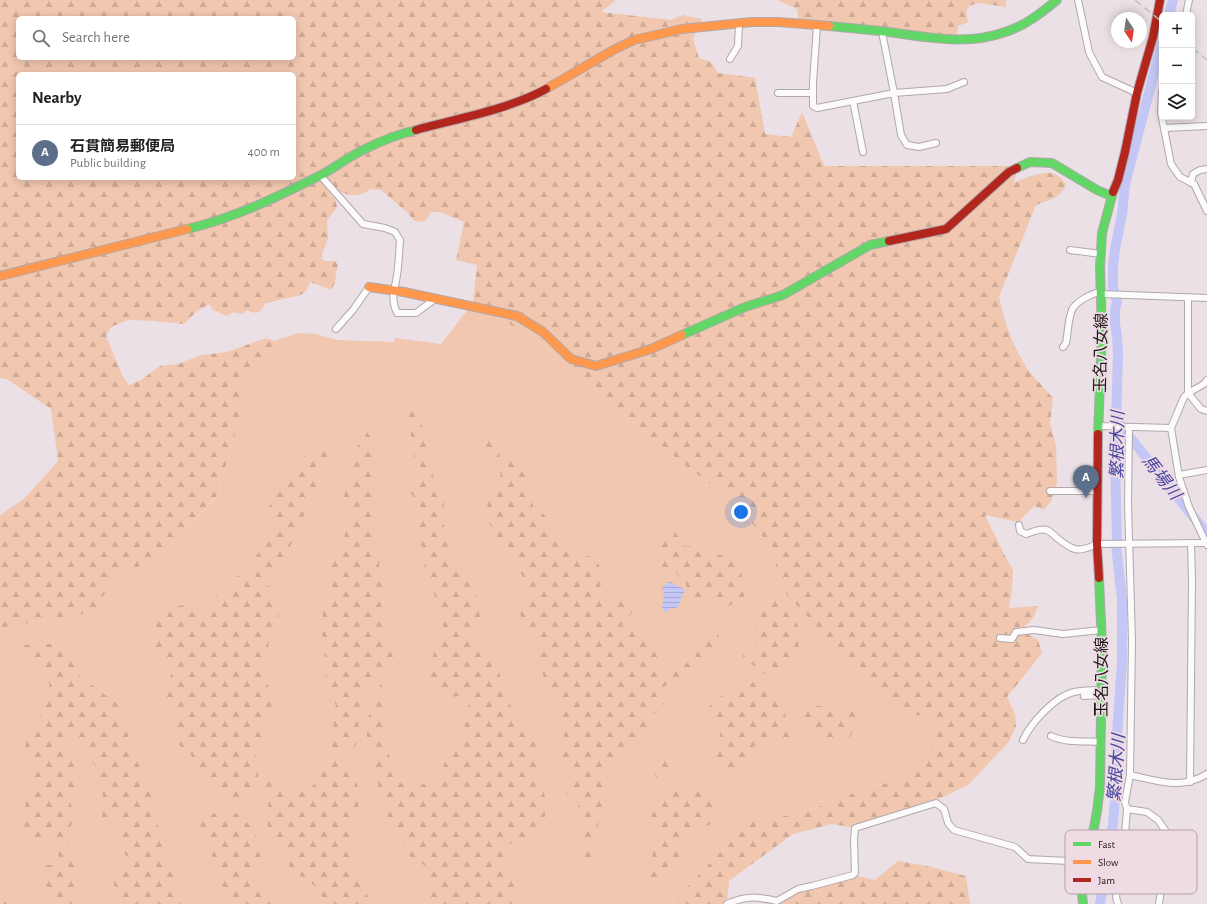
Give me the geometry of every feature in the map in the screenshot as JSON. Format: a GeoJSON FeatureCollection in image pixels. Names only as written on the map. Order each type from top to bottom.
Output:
{"type":"FeatureCollection","features":[{"type":"Feature","properties":{"kind":"street"},"geometry":{"type":"LineString","coordinates":[[0,276],[209,224],[264,203],[320,175],[364,149],[400,134],[492,109],[534,95],[615,49],[634,40],[682,29],[778,22],[936,38],[982,38],[1015,29],[1034,18],[1057,0]]}},
{"type":"Feature","properties":{"kind":"street"},"geometry":{"type":"LineString","coordinates":[[1078,0],[1089,52],[1102,77],[1137,93]]}},
{"type":"Feature","properties":{"kind":"street","name":"玉名八女線"},"geometry":{"type":"LineString","coordinates":[[1093,830],[1100,787],[1102,692],[1097,544],[1103,294],[1101,254],[1102,232],[1111,196],[1118,180],[1125,152],[1137,93],[1153,37],[1160,0]]}},
{"type":"Feature","properties":{"kind":"street"},"geometry":{"type":"LineString","coordinates":[[1187,12],[1189,0]]}},
{"type":"Feature","properties":{"kind":"street"},"geometry":{"type":"LineString","coordinates":[[730,59],[738,46],[738,24]]}},
{"type":"Feature","properties":{"kind":"street"},"geometry":{"type":"LineString","coordinates":[[817,25],[813,93],[813,106],[817,108],[894,93],[947,89],[964,82]]}},
{"type":"Feature","properties":{"kind":"street"},"geometry":{"type":"LineString","coordinates":[[882,32],[901,135],[907,145],[919,147],[936,143]]}},
{"type":"Feature","properties":{"kind":"street"},"geometry":{"type":"LineString","coordinates":[[778,93],[813,93]]}},
{"type":"Feature","properties":{"kind":"street"},"geometry":{"type":"LineString","coordinates":[[853,101],[863,152]]}},
{"type":"Feature","properties":{"kind":"street"},"geometry":{"type":"LineString","coordinates":[[1162,120],[1171,164],[1180,177],[1194,184],[1207,211]]}},
{"type":"Feature","properties":{"kind":"street"},"geometry":{"type":"LineString","coordinates":[[1164,128],[1207,126]]}},
{"type":"Feature","properties":{"kind":"street"},"geometry":{"type":"LineString","coordinates":[[336,329],[353,310],[368,287],[435,298],[517,316],[543,332],[571,359],[596,366],[651,349],[745,307],[783,295],[870,245],[946,229],[1009,172],[1030,162],[1052,163],[1097,190],[1111,196]]}},
{"type":"Feature","properties":{"kind":"street"},"geometry":{"type":"LineString","coordinates":[[1191,183],[1193,174],[1200,170],[1207,169]]}},
{"type":"Feature","properties":{"kind":"street"},"geometry":{"type":"LineString","coordinates":[[320,175],[363,224],[385,228],[395,232],[400,240],[397,276],[394,291],[394,304],[397,313],[416,314],[435,298]]}},
{"type":"Feature","properties":{"kind":"street"},"geometry":{"type":"LineString","coordinates":[[1070,250],[1101,254]]}},
{"type":"Feature","properties":{"kind":"street"},"geometry":{"type":"LineString","coordinates":[[1063,347],[1066,343],[1072,309],[1084,298],[1094,293],[1207,298]]}},
{"type":"Feature","properties":{"kind":"street"},"geometry":{"type":"LineString","coordinates":[[1188,297],[1188,393],[1201,409],[1207,411]]}},
{"type":"Feature","properties":{"kind":"street"},"geometry":{"type":"LineString","coordinates":[[1020,525],[1020,530],[1026,534],[1040,530],[1048,530],[1061,541],[1078,550],[1097,544],[1207,544],[1189,507],[1179,475],[1171,428],[1184,398],[1188,393],[1204,384],[1207,380]]}},
{"type":"Feature","properties":{"kind":"street"},"geometry":{"type":"LineString","coordinates":[[1100,426],[1171,428]]}},
{"type":"Feature","properties":{"kind":"street"},"geometry":{"type":"LineString","coordinates":[[1125,830],[1127,809],[1126,802],[1130,775],[1132,640],[1128,504],[1129,427]]}},
{"type":"Feature","properties":{"kind":"street"},"geometry":{"type":"LineString","coordinates":[[1179,475],[1207,470]]}},
{"type":"Feature","properties":{"kind":"street"},"geometry":{"type":"LineString","coordinates":[[1050,491],[1098,491]]}},
{"type":"Feature","properties":{"kind":"street"},"geometry":{"type":"LineString","coordinates":[[1190,782],[1191,543]]}},
{"type":"Feature","properties":{"kind":"street"},"geometry":{"type":"LineString","coordinates":[[1000,638],[1012,638],[1016,632],[1034,630],[1063,634],[1101,630]]}},
{"type":"Feature","properties":{"kind":"street"},"geometry":{"type":"LineString","coordinates":[[1023,740],[1034,722],[1063,696],[1074,692],[1102,692]]}},
{"type":"Feature","properties":{"kind":"street"},"geometry":{"type":"LineString","coordinates":[[1084,696],[1102,692]]}},
{"type":"Feature","properties":{"kind":"street"},"geometry":{"type":"LineString","coordinates":[[1051,736],[1076,741],[1101,742]]}},
{"type":"Feature","properties":{"kind":"street"},"geometry":{"type":"LineString","coordinates":[[1130,775],[1171,784],[1190,782],[1207,774]]}},
{"type":"Feature","properties":{"kind":"street"},"geometry":{"type":"LineString","coordinates":[[727,904],[738,899],[758,897],[777,901],[798,888],[812,886],[853,875],[855,873],[855,828],[936,803],[944,809],[948,823],[954,830],[1014,847],[1028,859],[1065,858]]}},
{"type":"Feature","properties":{"kind":"street"},"geometry":{"type":"LineString","coordinates":[[1127,809],[1147,812],[1158,820],[1164,830]]}},
{"type":"Feature","properties":{"kind":"street","name":"玉名八女線"},"geometry":{"type":"LineString","coordinates":[[1082,894],[1083,904]]}},
{"type":"Feature","properties":{"kind":"street"},"geometry":{"type":"LineString","coordinates":[[1116,894],[1118,904]]}},
{"type":"Feature","properties":{"kind":"street"},"geometry":{"type":"LineString","coordinates":[[1159,904],[1160,894]]}},
{"type":"Feature","properties":{"kind":"green space"},"geometry":{"type":"Polygon","coordinates":[[[0,0],[616,0],[601,12],[671,20],[683,15],[702,19],[693,39],[699,58],[711,62],[718,73],[755,78],[765,134],[791,137],[802,112],[824,166],[1013,166],[1016,175],[1013,183],[1045,173],[1050,173],[1060,177],[1066,185],[1057,196],[1036,205],[999,297],[1005,321],[1013,343],[1027,369],[1053,398],[1050,423],[1056,445],[1057,483],[1051,501],[1044,510],[1034,506],[1018,522],[985,515],[1013,570],[1009,608],[1038,606],[1033,618],[1024,627],[1029,635],[1038,640],[1042,653],[1007,697],[1015,714],[1016,727],[1008,743],[968,785],[915,810],[855,828],[832,824],[793,834],[729,881],[727,904],[671,904],[750,821],[777,814],[793,817],[867,788],[894,781],[931,747],[932,738],[929,732],[934,726],[921,716],[907,712],[889,701],[787,595],[776,566],[774,550],[734,501],[686,466],[538,341],[473,303],[477,265],[456,260],[464,222],[440,212],[431,212],[426,220],[421,222],[414,221],[408,213],[381,190],[371,189],[361,194],[352,195],[342,193],[332,187],[330,189],[331,196],[335,198],[337,207],[327,221],[328,239],[321,259],[326,261],[335,261],[338,265],[335,281],[331,290],[310,282],[307,290],[301,295],[266,303],[260,311],[256,313],[247,310],[242,314],[234,312],[227,316],[213,310],[209,304],[196,312],[184,324],[128,320],[111,327],[106,336],[122,375],[129,385],[141,380],[160,366],[178,364],[201,355],[227,352],[266,338],[275,341],[263,367],[241,377],[243,391],[238,424],[217,496],[155,560],[115,576],[94,612],[0,628],[0,515],[24,499],[58,461],[51,409],[7,379],[0,378],[0,0]]]}},
{"type":"Feature","properties":{"kind":"green space"},"geometry":{"type":"Polygon","coordinates":[[[777,0],[1006,0],[1006,7],[978,3],[969,6],[966,12],[968,22],[958,26],[956,39],[799,23],[797,9],[777,0]]]}},
{"type":"Feature","properties":{"kind":"green space"},"geometry":{"type":"Polygon","coordinates":[[[473,303],[538,341],[686,466],[734,501],[774,550],[776,566],[907,712],[921,716],[934,726],[931,747],[894,781],[867,788],[793,817],[777,814],[750,821],[671,904],[11,904],[0,882],[0,628],[94,612],[115,576],[155,560],[217,497],[238,424],[243,391],[241,377],[263,367],[275,341],[297,333],[316,334],[337,340],[394,342],[395,338],[441,344],[473,303]]]}},
{"type":"Feature","properties":{"kind":"green space"},"geometry":{"type":"Polygon","coordinates":[[[406,398],[421,423],[432,473],[445,501],[441,518],[454,551],[448,561],[468,571],[473,579],[481,622],[476,627],[461,633],[460,638],[465,642],[477,637],[484,648],[485,653],[499,672],[518,727],[536,744],[546,804],[545,816],[541,828],[532,839],[511,843],[505,848],[505,863],[517,880],[519,888],[514,904],[427,904],[426,901],[431,875],[425,866],[406,854],[402,841],[395,832],[383,808],[379,793],[376,769],[367,741],[367,720],[380,685],[387,679],[385,713],[389,755],[393,764],[394,773],[398,781],[405,786],[414,787],[426,783],[439,776],[454,742],[464,738],[466,733],[465,728],[460,720],[470,703],[459,696],[446,695],[438,685],[434,685],[433,688],[428,682],[430,679],[435,642],[442,638],[449,639],[449,631],[438,618],[436,612],[442,604],[435,598],[434,589],[425,574],[418,527],[419,507],[411,493],[416,472],[406,398]]]}},
{"type":"Feature","properties":{"kind":"green space"},"geometry":{"type":"Polygon","coordinates":[[[491,426],[494,429],[495,443],[500,458],[508,458],[523,473],[528,487],[527,493],[531,497],[534,510],[540,510],[546,517],[545,527],[580,558],[588,556],[595,558],[603,573],[606,574],[608,580],[607,583],[600,585],[600,590],[602,593],[608,597],[628,598],[637,603],[632,613],[621,626],[635,627],[637,636],[650,637],[659,644],[662,655],[661,678],[677,670],[696,657],[690,652],[717,631],[720,639],[697,666],[659,690],[665,702],[659,711],[651,714],[644,739],[632,738],[628,750],[608,771],[607,785],[596,834],[595,857],[585,858],[578,803],[566,793],[571,783],[562,758],[565,740],[562,718],[570,704],[551,690],[543,675],[532,631],[523,625],[520,612],[530,588],[489,522],[487,508],[490,496],[502,489],[500,472],[489,458],[483,434],[491,426]]]}},
{"type":"Feature","properties":{"kind":"green space"},"geometry":{"type":"Polygon","coordinates":[[[364,427],[372,439],[375,457],[374,499],[376,516],[376,549],[380,558],[379,566],[383,572],[384,583],[381,612],[393,657],[393,663],[391,670],[367,691],[357,731],[357,743],[355,747],[351,751],[330,752],[335,737],[332,711],[336,706],[326,682],[324,640],[320,628],[323,617],[323,602],[336,592],[329,584],[330,572],[328,568],[337,546],[343,542],[349,514],[342,505],[350,471],[364,427]]]}},
{"type":"Feature","properties":{"kind":"green space"},"geometry":{"type":"Polygon","coordinates":[[[329,439],[328,459],[291,545],[282,560],[267,573],[262,585],[271,587],[279,610],[278,621],[270,637],[268,658],[264,670],[272,706],[265,722],[266,734],[261,742],[255,742],[258,774],[257,782],[245,801],[225,799],[217,795],[207,784],[207,771],[196,765],[191,755],[178,744],[173,737],[176,727],[175,711],[178,708],[172,705],[167,699],[165,680],[170,677],[172,672],[162,662],[158,652],[153,646],[151,631],[155,623],[174,606],[188,605],[196,611],[197,617],[205,615],[205,608],[218,600],[216,595],[217,592],[223,592],[225,595],[231,590],[232,582],[237,576],[246,573],[255,579],[256,574],[249,567],[278,523],[266,511],[308,451],[329,439]]]}},
{"type":"Feature","properties":{"kind":"green space"},"geometry":{"type":"Polygon","coordinates":[[[672,526],[686,547],[690,546],[700,551],[734,558],[743,579],[743,600],[726,607],[712,599],[703,601],[700,600],[686,589],[686,582],[680,579],[676,572],[662,567],[660,561],[663,552],[657,544],[658,537],[665,528],[672,526]]]}},
{"type":"Feature","properties":{"kind":"green space"},"geometry":{"type":"Polygon","coordinates":[[[769,599],[776,600],[781,608],[787,610],[794,616],[801,634],[794,666],[787,668],[781,677],[766,672],[761,675],[759,668],[742,660],[743,655],[755,647],[758,640],[754,634],[759,611],[766,606],[769,599]]]}},
{"type":"Feature","properties":{"kind":"green space"},"geometry":{"type":"Polygon","coordinates":[[[39,643],[66,643],[81,678],[116,703],[122,711],[132,750],[155,802],[159,837],[181,896],[181,904],[127,904],[112,881],[133,866],[131,858],[125,855],[119,848],[122,840],[123,825],[120,817],[114,820],[108,832],[102,819],[103,795],[96,785],[96,767],[86,752],[75,730],[68,731],[61,742],[70,756],[82,768],[76,790],[68,791],[74,818],[66,838],[81,883],[77,890],[79,904],[57,904],[53,900],[39,871],[40,865],[58,865],[61,859],[54,848],[51,839],[30,842],[20,830],[19,821],[26,808],[24,796],[32,787],[34,778],[25,749],[26,741],[31,727],[42,714],[44,705],[50,695],[48,674],[45,667],[32,666],[17,653],[19,646],[39,643]]]}},
{"type":"Feature","properties":{"kind":"green space"},"geometry":{"type":"Polygon","coordinates":[[[738,676],[764,687],[768,694],[776,694],[783,706],[786,717],[792,722],[797,730],[792,742],[787,742],[783,738],[778,738],[764,746],[754,746],[732,772],[727,773],[723,766],[719,763],[715,763],[717,751],[716,747],[720,738],[719,720],[709,709],[713,702],[719,697],[724,696],[726,699],[734,699],[736,697],[735,681],[738,676]]]}},
{"type":"Feature","properties":{"kind":"green space"},"geometry":{"type":"Polygon","coordinates":[[[813,706],[836,707],[848,710],[857,715],[860,724],[853,731],[849,739],[827,738],[819,734],[810,725],[806,725],[800,717],[805,708],[813,706]]]}},
{"type":"Feature","properties":{"kind":"green space"},"geometry":{"type":"Polygon","coordinates":[[[335,755],[343,757],[356,779],[359,803],[352,822],[353,850],[351,867],[369,898],[375,904],[325,904],[315,886],[293,872],[268,827],[266,816],[270,797],[264,793],[265,790],[262,784],[264,781],[264,774],[273,776],[276,780],[276,785],[281,791],[307,789],[313,786],[327,762],[335,755]]]}},
{"type":"Feature","properties":{"kind":"green space"},"geometry":{"type":"Polygon","coordinates":[[[672,757],[680,765],[672,775],[662,782],[659,793],[655,770],[660,762],[672,757]]]}},
{"type":"Feature","properties":{"kind":"green space"},"geometry":{"type":"Polygon","coordinates":[[[678,788],[703,790],[709,793],[713,797],[715,803],[714,822],[691,835],[685,842],[678,860],[669,874],[650,888],[645,888],[652,874],[654,865],[652,851],[653,846],[659,836],[652,823],[652,813],[660,803],[678,788]]]}},
{"type":"Feature","properties":{"kind":"green space"},"geometry":{"type":"Polygon","coordinates":[[[234,812],[251,828],[259,844],[260,860],[257,869],[249,880],[263,876],[273,904],[228,904],[213,857],[206,846],[200,825],[211,814],[234,812]]]}},
{"type":"Feature","properties":{"kind":"green space"},"geometry":{"type":"Polygon","coordinates":[[[898,861],[927,866],[966,876],[970,904],[775,904],[777,901],[798,889],[853,875],[875,880],[898,861]]]}},
{"type":"Feature","properties":{"kind":"green space"},"geometry":{"type":"Polygon","coordinates":[[[0,882],[11,904],[0,904],[0,882]]]}},
{"type":"Feature","properties":{"kind":"water"},"geometry":{"type":"Polygon","coordinates":[[[669,582],[683,588],[685,591],[679,606],[664,612],[662,607],[664,596],[662,587],[669,582]]]}},
{"type":"Feature","properties":{"kind":"waterway","name":"繁根木川"},"geometry":{"type":"LineString","coordinates":[[1170,12],[1173,0]]}},
{"type":"Feature","properties":{"kind":"waterway","name":"繁根木川"},"geometry":{"type":"LineString","coordinates":[[1112,830],[1116,786],[1117,735],[1122,662],[1122,600],[1116,545],[1115,456],[1118,353],[1115,324],[1115,309],[1117,302],[1113,287],[1113,267],[1122,214],[1125,184],[1161,48]]}},
{"type":"Feature","properties":{"kind":"waterway","name":"馬場川"},"geometry":{"type":"LineString","coordinates":[[1117,421],[1207,534]]}},
{"type":"Feature","properties":{"kind":"waterway","name":"繁根木川"},"geometry":{"type":"LineString","coordinates":[[1100,904],[1102,894]]}},
{"type":"Feature","properties":{"kind":"railway"},"geometry":{"type":"LineString","coordinates":[[1135,0],[1159,20]]}},
{"type":"Feature","properties":{"kind":"railway"},"geometry":{"type":"LineString","coordinates":[[1195,50],[1207,60]]}},
{"type":"Feature","properties":{"kind":"traffic: fast"},"geometry":{"type":"LineString","coordinates":[[829,26],[937,38],[978,38],[992,36],[1026,23],[1057,0]]}},
{"type":"Feature","properties":{"kind":"traffic: fast"},"geometry":{"type":"LineString","coordinates":[[187,229],[240,213],[323,174],[371,146],[416,130]]}},
{"type":"Feature","properties":{"kind":"traffic: fast"},"geometry":{"type":"LineString","coordinates":[[1017,168],[1030,162],[1052,163],[1097,190],[1111,196]]}},
{"type":"Feature","properties":{"kind":"traffic: fast"},"geometry":{"type":"LineString","coordinates":[[1098,434],[1102,333],[1100,267],[1102,233],[1113,192]]}},
{"type":"Feature","properties":{"kind":"traffic: fast"},"geometry":{"type":"LineString","coordinates":[[682,335],[745,307],[783,295],[870,245],[889,241]]}},
{"type":"Feature","properties":{"kind":"traffic: fast"},"geometry":{"type":"LineString","coordinates":[[1094,830],[1100,787],[1102,645],[1099,578]]}},
{"type":"Feature","properties":{"kind":"traffic: fast"},"geometry":{"type":"LineString","coordinates":[[1082,894],[1083,904]]}},
{"type":"Feature","properties":{"kind":"traffic: slow"},"geometry":{"type":"LineString","coordinates":[[546,89],[615,49],[634,40],[682,29],[752,22],[778,22],[829,26]]}},
{"type":"Feature","properties":{"kind":"traffic: slow"},"geometry":{"type":"LineString","coordinates":[[0,276],[187,229]]}},
{"type":"Feature","properties":{"kind":"traffic: slow"},"geometry":{"type":"LineString","coordinates":[[369,287],[404,292],[517,316],[543,332],[571,359],[596,366],[651,349],[682,335]]}},
{"type":"Feature","properties":{"kind":"traffic: jam"},"geometry":{"type":"LineString","coordinates":[[1113,192],[1118,180],[1125,152],[1137,93],[1153,37],[1160,0]]}},
{"type":"Feature","properties":{"kind":"traffic: jam"},"geometry":{"type":"LineString","coordinates":[[416,130],[500,108],[546,89]]}},
{"type":"Feature","properties":{"kind":"traffic: jam"},"geometry":{"type":"LineString","coordinates":[[889,241],[946,229],[1009,172],[1017,168]]}},
{"type":"Feature","properties":{"kind":"traffic: jam"},"geometry":{"type":"LineString","coordinates":[[1098,434],[1097,544],[1099,578]]}},
{"type":"Feature","properties":{"kind":"place","name":"石貫簡易郵便局"},"geometry":{"type":"Point","coordinates":[1086,498]}}]}
